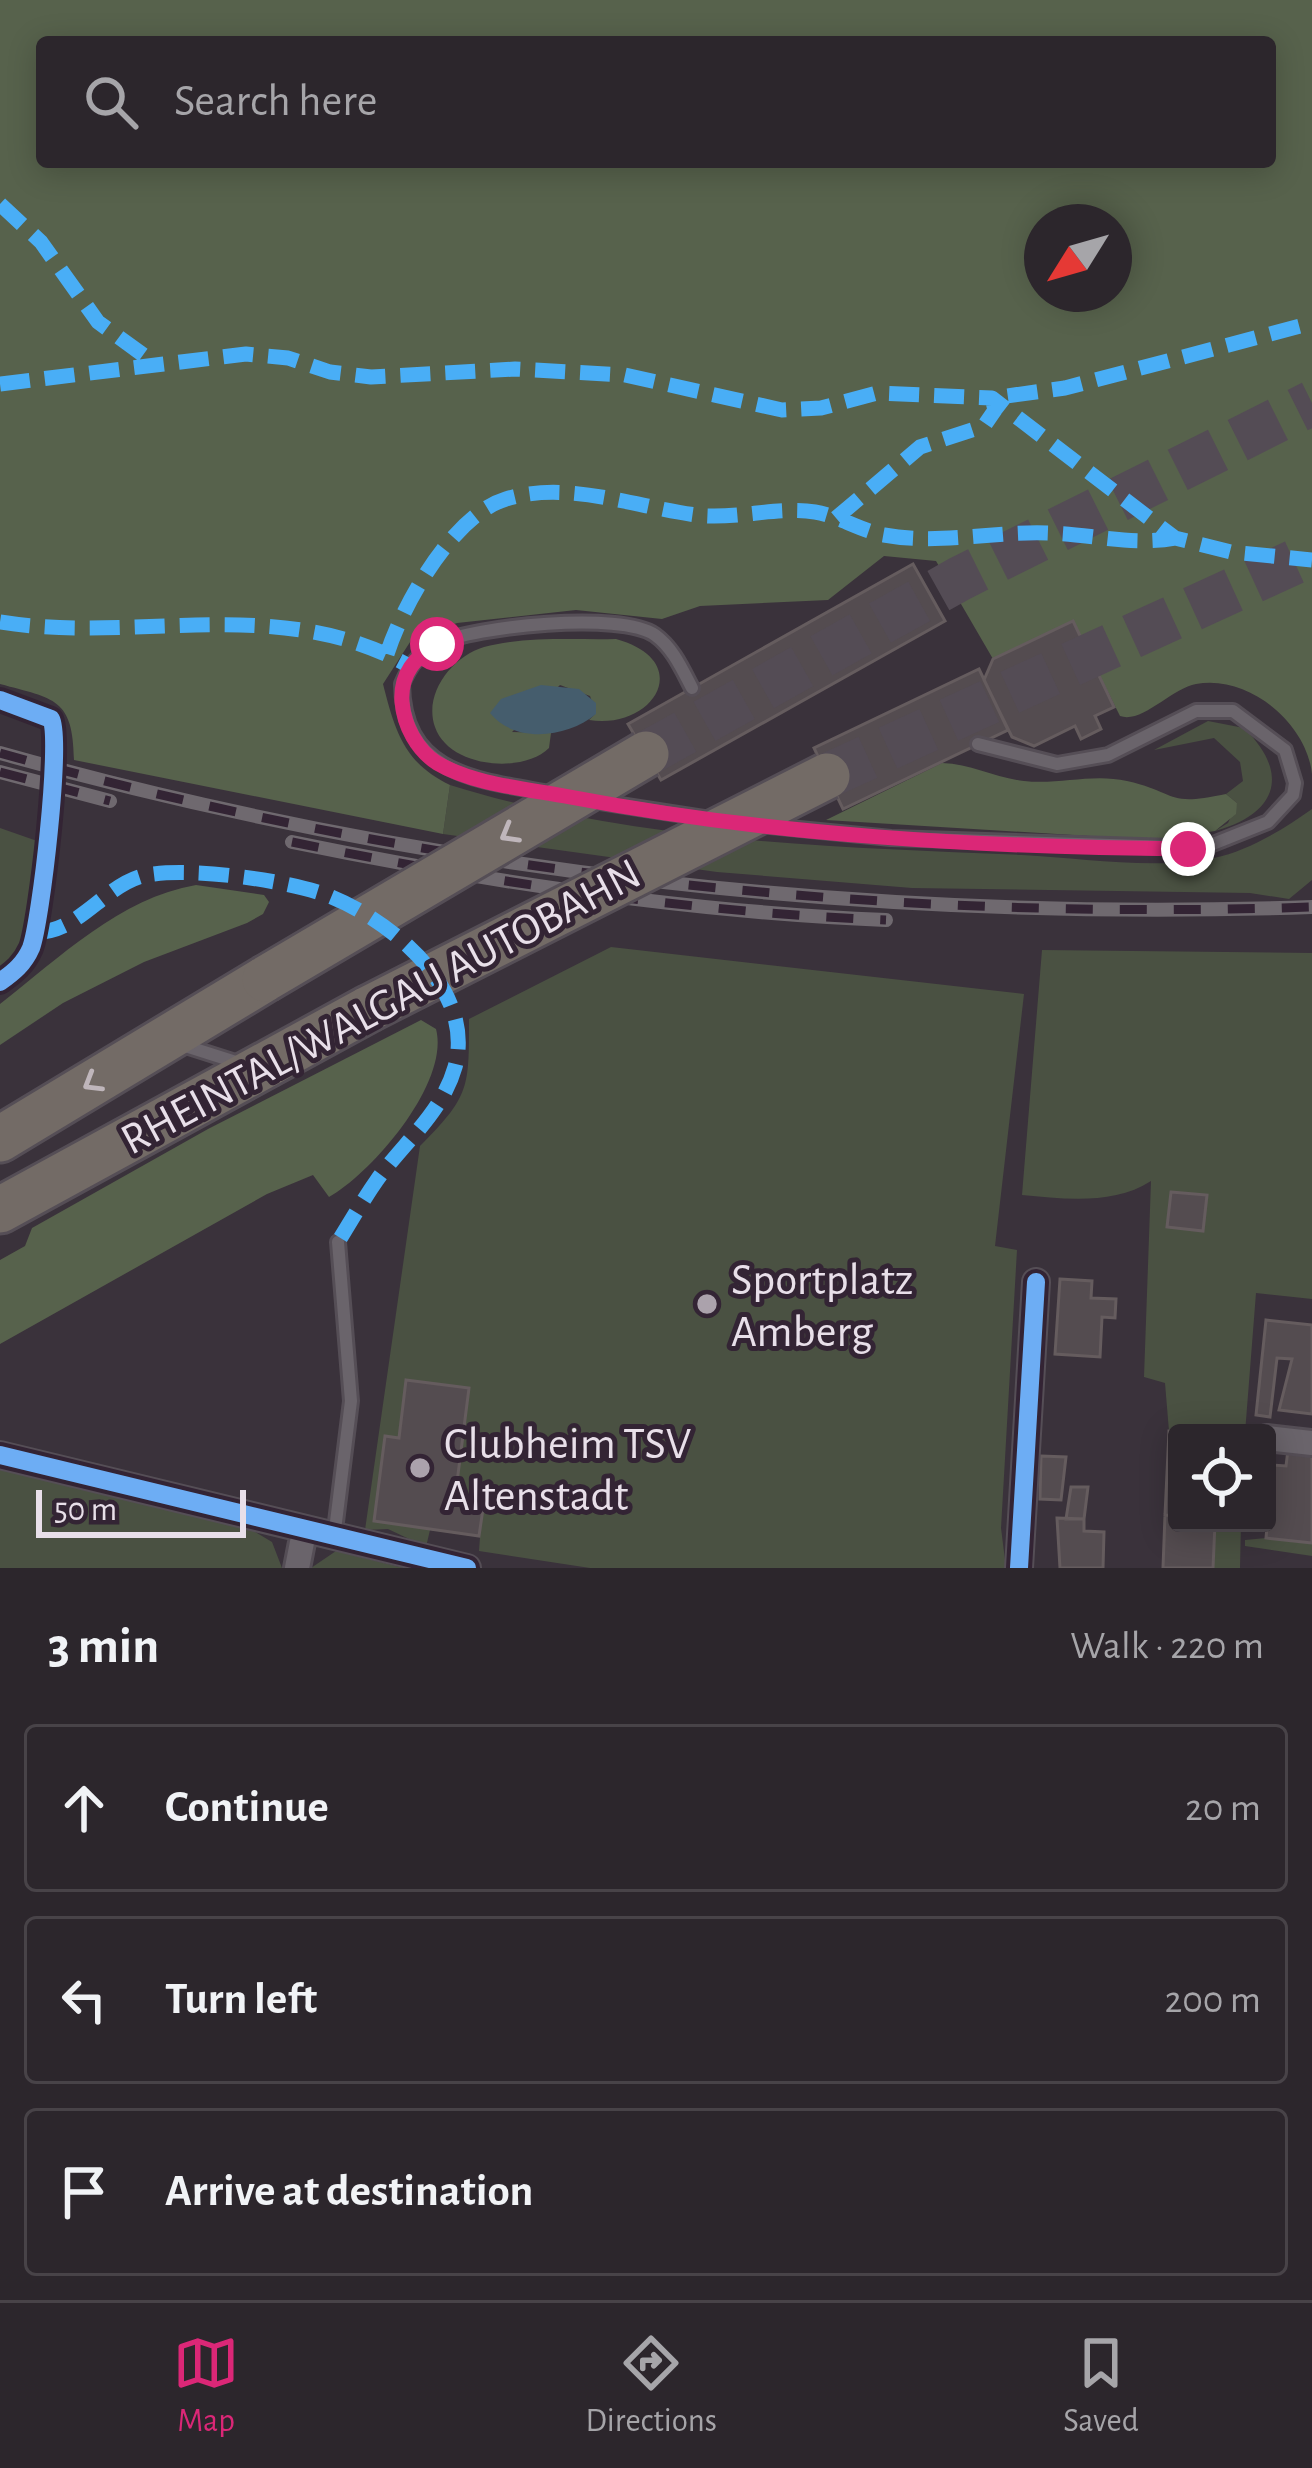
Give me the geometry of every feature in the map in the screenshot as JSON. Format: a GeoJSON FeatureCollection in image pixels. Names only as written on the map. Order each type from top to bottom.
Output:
{"type":"FeatureCollection","features":[{"type":"Feature","properties":{"kind":"highway","name":"RHEINTAL/WALGAU AUTOBAHN"},"geometry":{"type":"LineString","coordinates":[[0,1138],[646,754]]}},
{"type":"Feature","properties":{"kind":"highway","name":"RHEINTAL/WALGAU AUTOBAHN"},"geometry":{"type":"LineString","coordinates":[[0,1210],[368,1009],[827,776]]}},
{"type":"Feature","properties":{"kind":"street"},"geometry":{"type":"LineString","coordinates":[[1019,1568],[1036,1282]]}},
{"type":"Feature","properties":{"kind":"street"},"geometry":{"type":"LineString","coordinates":[[1276,1439],[1312,1443]]}},
{"type":"Feature","properties":{"kind":"street"},"geometry":{"type":"LineString","coordinates":[[0,1454],[304,1532],[467,1568]]}},
{"type":"Feature","properties":{"kind":"street"},"geometry":{"type":"LineString","coordinates":[[297,1568],[304,1532]]}},
{"type":"Feature","properties":{"kind":"lane"},"geometry":{"type":"LineString","coordinates":[[692,688],[676,657],[654,634],[626,624],[541,627],[456,636],[422,652],[402,684],[402,707],[422,750],[439,764],[470,775],[643,811],[890,838],[1203,848],[1268,822],[1293,795],[1285,751],[1233,711],[1196,711],[1108,755],[1057,764],[978,744]]}},
{"type":"Feature","properties":{"kind":"lane"},"geometry":{"type":"LineString","coordinates":[[1294,783],[1312,782]]}},
{"type":"Feature","properties":{"kind":"lane"},"geometry":{"type":"LineString","coordinates":[[166,1039],[254,1070]]}},
{"type":"Feature","properties":{"kind":"lane"},"geometry":{"type":"LineString","coordinates":[[334,1538],[351,1402],[338,1242]]}},
{"type":"Feature","properties":{"kind":"green space"},"geometry":{"type":"Polygon","coordinates":[[[0,0],[1312,0],[1312,774],[1299,737],[1272,706],[1255,695],[1216,683],[1196,684],[1138,715],[1120,716],[1073,622],[993,659],[936,561],[884,556],[828,600],[700,606],[662,619],[576,610],[457,623],[412,639],[383,684],[404,744],[422,767],[450,785],[443,834],[74,760],[70,724],[47,698],[0,684],[0,0]]]}},
{"type":"Feature","properties":{"kind":"green space"},"geometry":{"type":"Polygon","coordinates":[[[616,639],[640,649],[655,662],[660,677],[657,692],[632,715],[589,720],[596,713],[590,696],[560,685],[512,732],[551,733],[549,748],[505,764],[470,759],[443,741],[435,727],[432,714],[437,689],[452,667],[473,652],[515,641],[616,639]]]}},
{"type":"Feature","properties":{"kind":"green space"},"geometry":{"type":"Polygon","coordinates":[[[1208,721],[1244,728],[1259,745],[1272,776],[1264,803],[1236,824],[1215,831],[1228,823],[1237,803],[1226,794],[1243,781],[1240,762],[1214,738],[1154,750],[1208,721]]]}},
{"type":"Feature","properties":{"kind":"green space"},"geometry":{"type":"Polygon","coordinates":[[[942,763],[1024,781],[1114,779],[1182,799],[1226,794],[1237,803],[1236,814],[1215,831],[1156,840],[826,820],[942,763]]]}},
{"type":"Feature","properties":{"kind":"green space"},"geometry":{"type":"Polygon","coordinates":[[[450,785],[519,804],[661,830],[806,844],[1143,863],[1227,855],[1312,809],[1312,880],[1289,899],[1250,893],[912,888],[717,872],[443,834],[450,785]]]}},
{"type":"Feature","properties":{"kind":"green space"},"geometry":{"type":"Polygon","coordinates":[[[0,828],[40,842],[28,939],[0,973],[0,828]]]}},
{"type":"Feature","properties":{"kind":"green space"},"geometry":{"type":"Polygon","coordinates":[[[196,885],[264,895],[269,902],[263,914],[247,923],[144,962],[63,1003],[0,1045],[0,1004],[116,916],[196,885]]]}},
{"type":"Feature","properties":{"kind":"green space","name":"Sportplatz Amberg"},"geometry":{"type":"Polygon","coordinates":[[[611,947],[1024,994],[995,1246],[1017,1250],[1001,1528],[1006,1568],[590,1568],[479,1551],[480,1537],[430,1530],[426,1547],[388,1529],[365,1530],[420,1146],[449,1115],[463,1090],[469,1019],[611,947]]]}},
{"type":"Feature","properties":{"kind":"green space"},"geometry":{"type":"Polygon","coordinates":[[[1042,950],[1312,953],[1312,1299],[1256,1293],[1246,1424],[1168,1424],[1165,1383],[1144,1377],[1151,1181],[1105,1197],[1022,1195],[1042,950]]]}},
{"type":"Feature","properties":{"kind":"green space"},"geometry":{"type":"Polygon","coordinates":[[[421,1020],[436,1029],[437,1050],[420,1099],[386,1147],[347,1185],[329,1197],[313,1175],[267,1194],[0,1344],[0,1260],[25,1246],[32,1228],[208,1129],[421,1020]]]}},
{"type":"Feature","properties":{"kind":"green space"},"geometry":{"type":"Polygon","coordinates":[[[0,1464],[252,1530],[272,1542],[282,1568],[0,1568],[0,1464]]]}},
{"type":"Feature","properties":{"kind":"green space"},"geometry":{"type":"Polygon","coordinates":[[[1215,1532],[1241,1532],[1240,1568],[1213,1568],[1215,1532]]]}},
{"type":"Feature","properties":{"kind":"green space"},"geometry":{"type":"Polygon","coordinates":[[[1245,1540],[1312,1543],[1312,1556],[1245,1546],[1245,1540]]]}},
{"type":"Feature","properties":{"kind":"green space"},"geometry":{"type":"Polygon","coordinates":[[[336,1551],[404,1568],[311,1568],[336,1551]]]}},
{"type":"Feature","properties":{"kind":"water"},"geometry":{"type":"Polygon","coordinates":[[[541,685],[579,689],[596,703],[596,714],[571,728],[541,734],[513,730],[490,713],[501,699],[541,685]]]}},
{"type":"Feature","properties":{"kind":"building"},"geometry":{"type":"Polygon","coordinates":[[[913,564],[945,621],[661,780],[628,724],[913,564]]]}},
{"type":"Feature","properties":{"kind":"building"},"geometry":{"type":"Polygon","coordinates":[[[1073,621],[1114,707],[1095,716],[1101,729],[1081,739],[1075,726],[1034,746],[1012,737],[984,680],[993,659],[1073,621]]]}},
{"type":"Feature","properties":{"kind":"building"},"geometry":{"type":"Polygon","coordinates":[[[979,669],[1008,730],[843,809],[814,748],[979,669]]]}},
{"type":"Feature","properties":{"kind":"building"},"geometry":{"type":"Polygon","coordinates":[[[1171,1192],[1207,1195],[1203,1231],[1167,1227],[1171,1192]]]}},
{"type":"Feature","properties":{"kind":"building"},"geometry":{"type":"Polygon","coordinates":[[[1060,1279],[1092,1281],[1091,1298],[1116,1299],[1115,1318],[1102,1317],[1100,1357],[1055,1354],[1060,1279]]]}},
{"type":"Feature","properties":{"kind":"building"},"geometry":{"type":"Polygon","coordinates":[[[1266,1320],[1312,1325],[1312,1414],[1279,1410],[1292,1359],[1277,1358],[1270,1417],[1256,1415],[1266,1320]]]}},
{"type":"Feature","properties":{"kind":"building","name":"Clubheim TSV Altenstadt"},"geometry":{"type":"Polygon","coordinates":[[[406,1380],[469,1388],[455,1498],[484,1502],[479,1536],[374,1521],[385,1436],[399,1438],[406,1380]]]}},
{"type":"Feature","properties":{"kind":"building"},"geometry":{"type":"Polygon","coordinates":[[[1288,1450],[1312,1453],[1312,1543],[1266,1538],[1267,1532],[1276,1532],[1276,1465],[1286,1466],[1288,1450]]]}},
{"type":"Feature","properties":{"kind":"building"},"geometry":{"type":"Polygon","coordinates":[[[1168,1452],[1168,1515],[1165,1515],[1168,1452]]]}},
{"type":"Feature","properties":{"kind":"building"},"geometry":{"type":"Polygon","coordinates":[[[1041,1456],[1066,1457],[1061,1500],[1040,1499],[1041,1456]]]}},
{"type":"Feature","properties":{"kind":"building"},"geometry":{"type":"Polygon","coordinates":[[[1071,1487],[1088,1487],[1084,1519],[1066,1519],[1071,1487]]]}},
{"type":"Feature","properties":{"kind":"building"},"geometry":{"type":"Polygon","coordinates":[[[1165,1515],[1168,1532],[1215,1532],[1213,1568],[1163,1568],[1165,1515]]]}},
{"type":"Feature","properties":{"kind":"building"},"geometry":{"type":"Polygon","coordinates":[[[1057,1518],[1084,1519],[1084,1531],[1104,1532],[1103,1568],[1060,1568],[1057,1518]]]}},
{"type":"Feature","properties":{"kind":"tunnel"},"geometry":{"type":"LineString","coordinates":[[646,754],[959,579],[1312,403]]}},
{"type":"Feature","properties":{"kind":"tunnel"},"geometry":{"type":"LineString","coordinates":[[827,776],[1312,554]]}},
{"type":"Feature","properties":{"kind":"railway"},"geometry":{"type":"LineString","coordinates":[[0,753],[323,830],[650,881],[980,906],[1312,907]]}},
{"type":"Feature","properties":{"kind":"railway"},"geometry":{"type":"LineString","coordinates":[[0,772],[110,801]]}},
{"type":"Feature","properties":{"kind":"railway"},"geometry":{"type":"LineString","coordinates":[[292,842],[588,893],[886,920]]}},
{"type":"Feature","properties":{"kind":"marked path"},"geometry":{"type":"LineString","coordinates":[[0,204],[41,242],[98,322],[157,365]]}},
{"type":"Feature","properties":{"kind":"marked path"},"geometry":{"type":"LineString","coordinates":[[836,518],[920,447],[984,426],[995,410],[992,398],[1065,388],[1312,323]]}},
{"type":"Feature","properties":{"kind":"marked path"},"geometry":{"type":"LineString","coordinates":[[0,384],[246,354],[288,358],[330,372],[371,377],[515,369],[625,375],[782,410],[821,408],[877,393],[992,398],[1175,538],[1231,552],[1312,560]]}},
{"type":"Feature","properties":{"kind":"marked path"},"geometry":{"type":"LineString","coordinates":[[387,654],[418,587],[449,542],[486,508],[529,494],[577,494],[711,516],[815,512],[905,538],[1028,533],[1127,540],[1175,538]]}},
{"type":"Feature","properties":{"kind":"marked path"},"geometry":{"type":"LineString","coordinates":[[0,622],[310,631],[360,644],[409,666]]}},
{"type":"Feature","properties":{"kind":"marked path"},"geometry":{"type":"LineString","coordinates":[[35,932],[65,925],[118,888],[147,875],[239,876],[289,885],[353,907],[424,962],[453,1011],[458,1039],[455,1067],[432,1113],[377,1180],[338,1242]]}},
{"type":"Feature","properties":{"kind":"cycle path"},"geometry":{"type":"LineString","coordinates":[[0,700],[51,719],[54,733],[49,831],[35,931],[25,959],[0,982]]}},
{"type":"Feature","properties":{"kind":"cycle path"},"geometry":{"type":"LineString","coordinates":[[1019,1568],[1036,1282]]}},
{"type":"Feature","properties":{"kind":"cycle path"},"geometry":{"type":"LineString","coordinates":[[0,1455],[467,1568]]}},
{"type":"Feature","properties":{"kind":"place","name":"Sportplatz Amberg"},"geometry":{"type":"Point","coordinates":[707,1304]}},
{"type":"Feature","properties":{"kind":"place","name":"Clubheim TSV Altenstadt"},"geometry":{"type":"Point","coordinates":[420,1468]}},
{"type":"Feature","properties":{"kind":"route"},"geometry":{"type":"LineString","coordinates":[[437,644],[410,666],[402,684],[402,707],[408,730],[422,750],[439,764],[470,775],[643,811],[801,830],[1072,847],[1188,849]]}}]}
